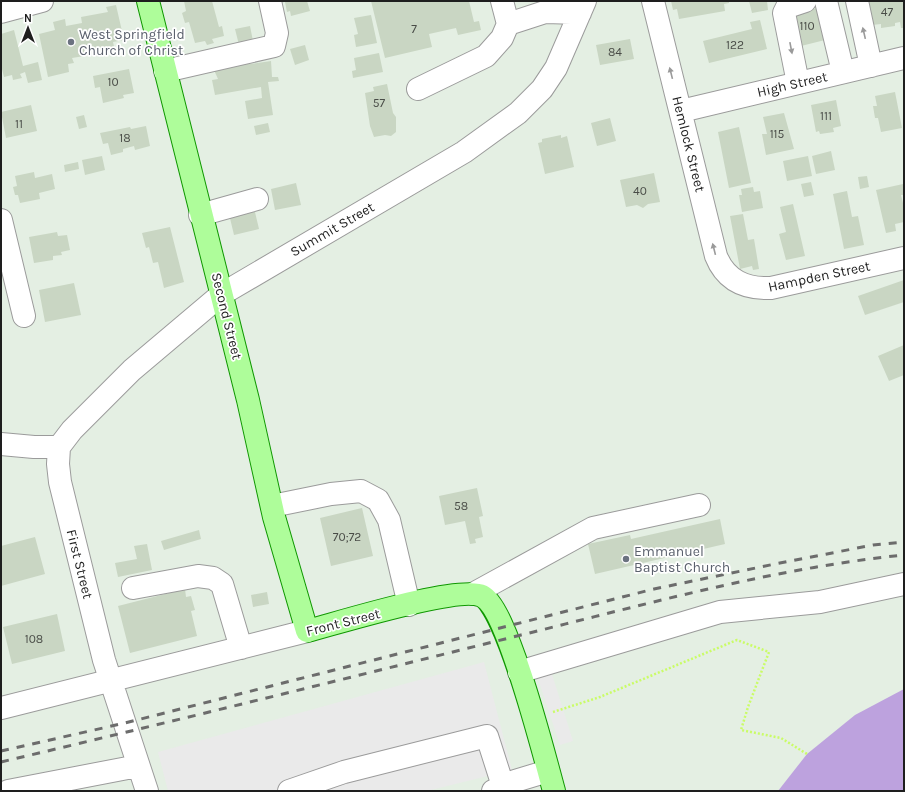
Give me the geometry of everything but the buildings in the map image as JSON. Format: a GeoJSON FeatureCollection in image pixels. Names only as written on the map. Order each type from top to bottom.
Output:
{"type":"FeatureCollection","features":[{"type":"Feature","properties":{"kind":"main road","name":"Second Street"},"geometry":{"type":"LineString","coordinates":[[148,1],[200,215],[222,294],[272,506],[290,576],[307,631]]}},
{"type":"Feature","properties":{"kind":"main road","name":"Front Street"},"geometry":{"type":"LineString","coordinates":[[307,631],[440,596],[473,594]]}},
{"type":"Feature","properties":{"kind":"main road"},"geometry":{"type":"LineString","coordinates":[[473,594],[482,596],[495,608],[508,638],[551,781]]}},
{"type":"Feature","properties":{"kind":"street"},"geometry":{"type":"LineString","coordinates":[[1,12],[42,1]]}},
{"type":"Feature","properties":{"kind":"street"},"geometry":{"type":"LineString","coordinates":[[165,71],[274,46],[277,33],[270,1]]}},
{"type":"Feature","properties":{"kind":"street"},"geometry":{"type":"LineString","coordinates":[[418,90],[486,56],[502,38],[508,24],[502,1]]}},
{"type":"Feature","properties":{"kind":"street","name":"Hemlock Street"},"geometry":{"type":"LineString","coordinates":[[653,1],[716,256],[724,271],[735,282]]}},
{"type":"Feature","properties":{"kind":"street"},"geometry":{"type":"LineString","coordinates":[[798,83],[784,13],[787,6],[805,1]]}},
{"type":"Feature","properties":{"kind":"street"},"geometry":{"type":"LineString","coordinates":[[826,1],[843,72]]}},
{"type":"Feature","properties":{"kind":"street"},"geometry":{"type":"LineString","coordinates":[[857,1],[871,66]]}},
{"type":"Feature","properties":{"kind":"street"},"geometry":{"type":"LineString","coordinates":[[508,24],[545,12],[582,7]]}},
{"type":"Feature","properties":{"kind":"street","name":"Summit Street"},"geometry":{"type":"LineString","coordinates":[[59,447],[72,430],[132,370],[222,294],[464,152],[503,125],[532,101],[547,82],[564,53],[582,7]]}},
{"type":"Feature","properties":{"kind":"street","name":"High Street"},"geometry":{"type":"LineString","coordinates":[[681,111],[904,58]]}},
{"type":"Feature","properties":{"kind":"street"},"geometry":{"type":"LineString","coordinates":[[200,215],[257,199]]}},
{"type":"Feature","properties":{"kind":"street"},"geometry":{"type":"LineString","coordinates":[[1,220],[24,316]]}},
{"type":"Feature","properties":{"kind":"street","name":"Hampden Street"},"geometry":{"type":"LineString","coordinates":[[735,282],[756,288],[771,288],[904,258]]}},
{"type":"Feature","properties":{"kind":"street"},"geometry":{"type":"LineString","coordinates":[[1,444],[34,447],[59,447]]}},
{"type":"Feature","properties":{"kind":"street","name":"First Street"},"geometry":{"type":"LineString","coordinates":[[59,447],[58,464],[60,482],[110,680],[147,791]]}},
{"type":"Feature","properties":{"kind":"street"},"geometry":{"type":"LineString","coordinates":[[272,506],[331,494],[361,491],[378,500],[389,520],[409,605]]}},
{"type":"Feature","properties":{"kind":"street"},"geometry":{"type":"LineString","coordinates":[[473,594],[593,528],[699,505]]}},
{"type":"Feature","properties":{"kind":"street"},"geometry":{"type":"LineString","coordinates":[[133,588],[198,576],[213,578],[222,584],[241,648]]}},
{"type":"Feature","properties":{"kind":"street"},"geometry":{"type":"LineString","coordinates":[[519,672],[720,612],[820,602],[904,584]]}},
{"type":"Feature","properties":{"kind":"street","name":"Front Street"},"geometry":{"type":"LineString","coordinates":[[1,708],[307,631]]}},
{"type":"Feature","properties":{"kind":"street"},"geometry":{"type":"LineString","coordinates":[[289,791],[344,772],[487,736],[498,789],[551,781]]}},
{"type":"Feature","properties":{"kind":"street"},"geometry":{"type":"LineString","coordinates":[[8,791],[138,766]]}},
{"type":"Feature","properties":{"kind":"path"},"geometry":{"type":"LineString","coordinates":[[533,718],[600,697],[737,640],[769,652],[741,730],[781,738],[807,754]]}},
{"type":"Feature","properties":{"kind":"shaded area"},"geometry":{"type":"Polygon","coordinates":[[[484,662],[512,770],[427,791],[168,791],[158,752],[484,662]]]}},
{"type":"Feature","properties":{"kind":"shaded area"},"geometry":{"type":"Polygon","coordinates":[[[551,671],[573,741],[560,745],[537,676],[551,671]]]}},
{"type":"Feature","properties":{"kind":"shaded area"},"geometry":{"type":"Polygon","coordinates":[[[904,689],[904,791],[778,791],[807,754],[855,715],[904,689]]]}},
{"type":"Feature","properties":{"kind":"railway"},"geometry":{"type":"LineString","coordinates":[[1,751],[125,723],[654,589],[873,545],[904,542]]}},
{"type":"Feature","properties":{"kind":"railway"},"geometry":{"type":"LineString","coordinates":[[1,762],[711,588],[807,569],[904,555]]}},
{"type":"Feature","properties":{"kind":"place","name":"West Springfield Church of Christ"},"geometry":{"type":"Point","coordinates":[71,42]}},
{"type":"Feature","properties":{"kind":"place","name":"Emmanuel Baptist Church"},"geometry":{"type":"Point","coordinates":[626,559]}}]}
